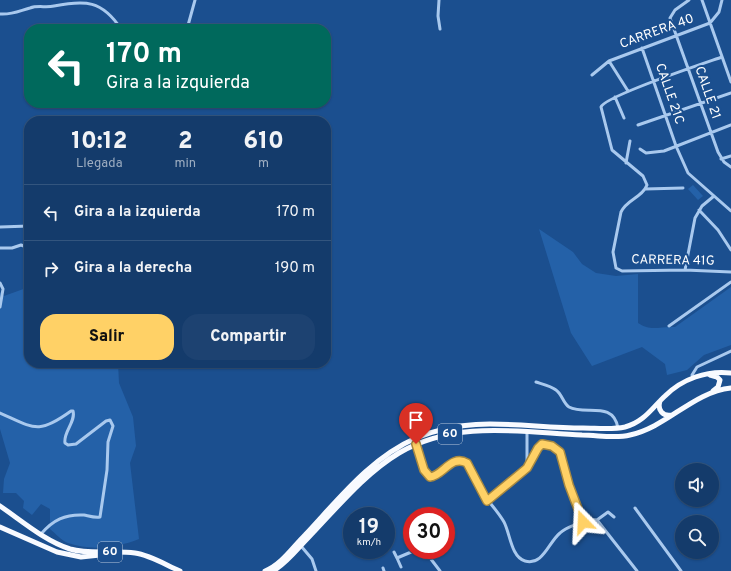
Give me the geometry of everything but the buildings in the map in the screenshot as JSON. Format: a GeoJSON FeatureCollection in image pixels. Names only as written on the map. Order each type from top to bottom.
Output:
{"type":"FeatureCollection","features":[{"type":"Feature","properties":{"kind":"highway","name":"60"},"geometry":{"type":"LineString","coordinates":[[265,571],[283,559],[369,468],[385,455],[415,438],[447,428],[481,423],[564,428],[618,428],[636,422],[645,417],[660,400],[672,390],[693,378],[700,375],[718,372],[731,373]]}},
{"type":"Feature","properties":{"kind":"highway"},"geometry":{"type":"LineString","coordinates":[[700,375],[715,376],[720,380],[718,387],[709,394]]}},
{"type":"Feature","properties":{"kind":"highway","name":"60"},"geometry":{"type":"LineString","coordinates":[[273,571],[301,546],[375,470],[393,457],[416,444],[443,435],[464,431],[527,430],[622,436],[641,432],[709,394],[731,388]]}},
{"type":"Feature","properties":{"kind":"highway"},"geometry":{"type":"LineString","coordinates":[[660,400],[659,406],[661,412],[667,416],[673,415]]}},
{"type":"Feature","properties":{"kind":"highway","name":"60"},"geometry":{"type":"LineString","coordinates":[[0,506],[52,541],[76,550],[134,553],[151,558],[180,571]]}},
{"type":"Feature","properties":{"kind":"highway","name":"60"},"geometry":{"type":"LineString","coordinates":[[0,527],[67,555],[81,557],[94,555],[134,556],[172,571]]}},
{"type":"Feature","properties":{"kind":"street"},"geometry":{"type":"LineString","coordinates":[[188,24],[195,0]]}},
{"type":"Feature","properties":{"kind":"street"},"geometry":{"type":"LineString","coordinates":[[439,0],[438,16],[440,29]]}},
{"type":"Feature","properties":{"kind":"street","name":"CALLE 21"},"geometry":{"type":"LineString","coordinates":[[689,0],[672,14],[671,21],[700,105],[721,159],[731,168]]}},
{"type":"Feature","properties":{"kind":"street"},"geometry":{"type":"LineString","coordinates":[[702,0],[731,82]]}},
{"type":"Feature","properties":{"kind":"street","name":"CARRERA 40"},"geometry":{"type":"LineString","coordinates":[[609,60],[710,23],[719,12],[722,0]]}},
{"type":"Feature","properties":{"kind":"street"},"geometry":{"type":"LineString","coordinates":[[0,14],[15,14],[30,8],[85,2],[101,8],[116,24]]}},
{"type":"Feature","properties":{"kind":"street","name":"CALLE 21C"},"geometry":{"type":"LineString","coordinates":[[642,48],[676,146],[688,173],[731,211]]}},
{"type":"Feature","properties":{"kind":"street"},"geometry":{"type":"LineString","coordinates":[[683,188],[645,189],[647,185],[643,176],[615,153],[611,146],[601,107],[606,101],[628,91],[722,57]]}},
{"type":"Feature","properties":{"kind":"street"},"geometry":{"type":"LineString","coordinates":[[592,75],[609,60],[628,91]]}},
{"type":"Feature","properties":{"kind":"street"},"geometry":{"type":"LineString","coordinates":[[638,125],[700,105],[731,93]]}},
{"type":"Feature","properties":{"kind":"street"},"geometry":{"type":"LineString","coordinates":[[615,97],[624,118]]}},
{"type":"Feature","properties":{"kind":"street"},"geometry":{"type":"LineString","coordinates":[[640,149],[643,152],[654,153],[731,125]]}},
{"type":"Feature","properties":{"kind":"street"},"geometry":{"type":"LineString","coordinates":[[626,163],[630,141]]}},
{"type":"Feature","properties":{"kind":"street"},"geometry":{"type":"LineString","coordinates":[[721,159],[731,156]]}},
{"type":"Feature","properties":{"kind":"street","name":"CARRERA 41G"},"geometry":{"type":"LineString","coordinates":[[645,189],[627,202],[621,212],[613,252],[616,268],[622,271],[685,270],[731,272]]}},
{"type":"Feature","properties":{"kind":"street"},"geometry":{"type":"LineString","coordinates":[[685,270],[695,218],[699,210],[714,196]]}},
{"type":"Feature","properties":{"kind":"street"},"geometry":{"type":"LineString","coordinates":[[699,210],[718,230],[731,250]]}},
{"type":"Feature","properties":{"kind":"street"},"geometry":{"type":"LineString","coordinates":[[0,227],[24,226]]}},
{"type":"Feature","properties":{"kind":"street"},"geometry":{"type":"LineString","coordinates":[[0,248],[12,248],[21,245],[24,246]]}},
{"type":"Feature","properties":{"kind":"street"},"geometry":{"type":"LineString","coordinates":[[669,326],[731,282]]}},
{"type":"Feature","properties":{"kind":"street"},"geometry":{"type":"LineString","coordinates":[[0,283],[3,289],[0,307]]}},
{"type":"Feature","properties":{"kind":"street"},"geometry":{"type":"LineString","coordinates":[[693,378],[692,375],[697,367],[731,351]]}},
{"type":"Feature","properties":{"kind":"street"},"geometry":{"type":"LineString","coordinates":[[536,382],[556,390],[566,405],[571,408],[599,410],[609,414],[614,418],[618,428]]}},
{"type":"Feature","properties":{"kind":"street"},"geometry":{"type":"LineString","coordinates":[[0,413],[31,427],[44,428],[70,411],[73,411],[74,416],[64,439],[65,443],[68,445],[76,444],[106,421],[110,420],[113,426],[108,442],[108,470],[100,517],[74,514],[61,518],[50,524],[41,534]]}},
{"type":"Feature","properties":{"kind":"street"},"geometry":{"type":"LineString","coordinates":[[527,430],[527,468]]}},
{"type":"Feature","properties":{"kind":"street"},"geometry":{"type":"LineString","coordinates":[[416,444],[424,470],[430,477],[453,462],[463,461],[467,463],[487,501],[504,521],[516,553],[522,560],[532,563],[539,560],[559,533],[583,522],[597,520],[608,512],[614,517]]}},
{"type":"Feature","properties":{"kind":"street"},"geometry":{"type":"LineString","coordinates":[[487,501],[527,468],[538,448],[542,444],[552,446],[560,452],[569,485],[583,522]]}},
{"type":"Feature","properties":{"kind":"street"},"geometry":{"type":"LineString","coordinates":[[635,508],[681,571]]}},
{"type":"Feature","properties":{"kind":"street"},"geometry":{"type":"LineString","coordinates":[[597,520],[637,571]]}},
{"type":"Feature","properties":{"kind":"street"},"geometry":{"type":"LineString","coordinates":[[301,546],[312,558],[316,571]]}},
{"type":"Feature","properties":{"kind":"street"},"geometry":{"type":"LineString","coordinates":[[395,554],[401,567]]}},
{"type":"Feature","properties":{"kind":"street"},"geometry":{"type":"LineString","coordinates":[[397,558],[403,555]]}},
{"type":"Feature","properties":{"kind":"street"},"geometry":{"type":"LineString","coordinates":[[431,559],[440,571]]}},
{"type":"Feature","properties":{"kind":"shaded area"},"geometry":{"type":"Polygon","coordinates":[[[693,185],[703,196],[698,200],[688,189],[693,185]]]}},
{"type":"Feature","properties":{"kind":"shaded area"},"geometry":{"type":"Polygon","coordinates":[[[539,229],[573,252],[582,264],[596,273],[616,276],[638,274],[638,323],[643,326],[651,328],[675,327],[731,287],[731,345],[704,355],[687,370],[667,375],[665,364],[642,347],[592,366],[571,333],[539,229]]]}},
{"type":"Feature","properties":{"kind":"shaded area"},"geometry":{"type":"Polygon","coordinates":[[[24,289],[24,368],[118,368],[119,383],[133,417],[136,446],[130,463],[139,539],[121,545],[95,548],[68,543],[50,529],[50,509],[41,504],[32,515],[23,508],[24,501],[16,493],[3,493],[4,479],[10,463],[0,429],[0,292],[4,296],[24,289]]]}},
{"type":"Feature","properties":{"kind":"route"},"geometry":{"type":"LineString","coordinates":[[416,444],[426,474],[432,477],[453,462],[463,461],[469,465],[482,494],[487,501],[527,468],[538,448],[542,444],[552,446],[560,452],[563,468],[583,522]]}}]}
